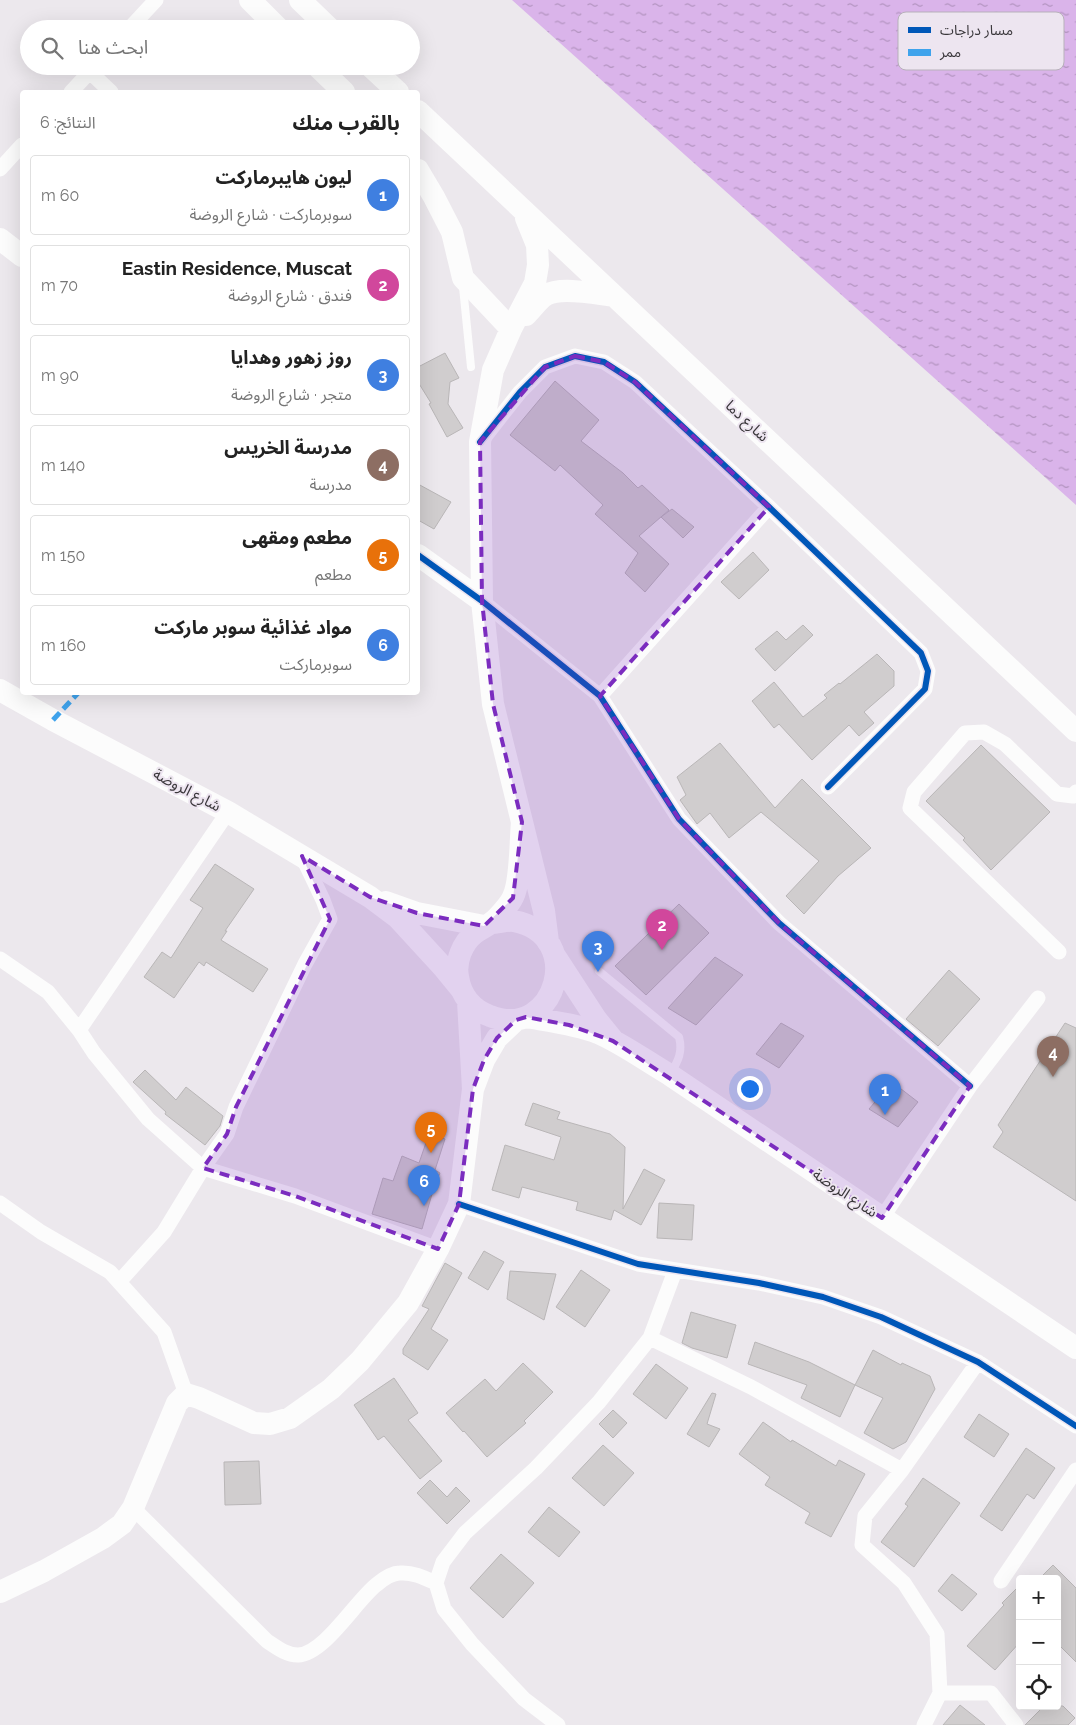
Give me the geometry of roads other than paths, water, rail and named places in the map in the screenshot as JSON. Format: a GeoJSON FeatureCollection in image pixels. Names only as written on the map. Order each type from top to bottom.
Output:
{"type":"FeatureCollection","features":[{"type":"Feature","properties":{"kind":"main road"},"geometry":{"type":"LineString","coordinates":[[250,0],[270,20]]}},
{"type":"Feature","properties":{"kind":"main road"},"geometry":{"type":"LineString","coordinates":[[300,0],[321,20]]}},
{"type":"Feature","properties":{"kind":"main road"},"geometry":{"type":"LineString","coordinates":[[326,75],[342,90]]}},
{"type":"Feature","properties":{"kind":"main road"},"geometry":{"type":"LineString","coordinates":[[380,75],[396,90]]}},
{"type":"Feature","properties":{"kind":"main road","name":"شارع دما"},"geometry":{"type":"LineString","coordinates":[[420,113],[1076,730]]}},
{"type":"Feature","properties":{"kind":"main road"},"geometry":{"type":"LineString","coordinates":[[420,173],[452,232],[463,278],[511,329]]}},
{"type":"Feature","properties":{"kind":"main road"},"geometry":{"type":"LineString","coordinates":[[473,1089],[484,1060],[497,1038],[521,1018],[541,1007],[552,992],[557,974],[544,911],[493,704],[482,601],[480,442],[493,370],[511,329],[535,284],[538,265],[537,245],[522,210]]}},
{"type":"Feature","properties":{"kind":"main road"},"geometry":{"type":"LineString","coordinates":[[0,239],[20,254]]}},
{"type":"Feature","properties":{"kind":"main road"},"geometry":{"type":"LineString","coordinates":[[511,329],[546,295],[568,291],[614,296]]}},
{"type":"Feature","properties":{"kind":"main road"},"geometry":{"type":"LineString","coordinates":[[420,556],[482,601]]}},
{"type":"Feature","properties":{"kind":"main road","name":"شارع الروضة"},"geometry":{"type":"LineString","coordinates":[[0,690],[228,812],[370,897],[398,918],[443,967],[464,995]]}},
{"type":"Feature","properties":{"kind":"main road"},"geometry":{"type":"LineString","coordinates":[[0,1592],[44,1572],[103,1538],[122,1524],[133,1508],[177,1403],[186,1394],[254,1423],[270,1424],[290,1418],[332,1389],[360,1361],[408,1303],[438,1249],[458,1204],[473,1089],[464,995],[457,974],[458,960],[464,946],[472,935],[488,925],[513,898],[517,885],[522,822]]}},
{"type":"Feature","properties":{"kind":"main road","name":"شارع الروضة"},"geometry":{"type":"LineString","coordinates":[[370,897],[417,913],[488,925]]}},
{"type":"Feature","properties":{"kind":"main road"},"geometry":{"type":"LineString","coordinates":[[488,925],[512,921],[533,928],[552,949]]}},
{"type":"Feature","properties":{"kind":"main road","name":"شارع الروضة"},"geometry":{"type":"LineString","coordinates":[[552,949],[596,1019],[614,1041]]}},
{"type":"Feature","properties":{"kind":"main road"},"geometry":{"type":"LineString","coordinates":[[464,995],[481,1013],[498,1019],[521,1018]]}},
{"type":"Feature","properties":{"kind":"main road","name":"شارع الروضة"},"geometry":{"type":"LineString","coordinates":[[521,1018],[569,1025],[597,1033],[614,1041],[670,1075],[1076,1348]]}},
{"type":"Feature","properties":{"kind":"street"},"geometry":{"type":"LineString","coordinates":[[137,20],[156,0]]}},
{"type":"Feature","properties":{"kind":"street"},"geometry":{"type":"LineString","coordinates":[[73,90],[87,75]]}},
{"type":"Feature","properties":{"kind":"street"},"geometry":{"type":"LineString","coordinates":[[97,75],[109,90]]}},
{"type":"Feature","properties":{"kind":"street"},"geometry":{"type":"LineString","coordinates":[[0,169],[20,147]]}},
{"type":"Feature","properties":{"kind":"street"},"geometry":{"type":"LineString","coordinates":[[480,442],[520,392],[545,367],[575,356],[604,362],[635,382],[769,507],[920,653],[928,671],[925,689],[828,787]]}},
{"type":"Feature","properties":{"kind":"street"},"geometry":{"type":"LineString","coordinates":[[600,696],[769,507]]}},
{"type":"Feature","properties":{"kind":"street"},"geometry":{"type":"LineString","coordinates":[[482,601],[600,696],[679,819],[779,924],[970,1086]]}},
{"type":"Feature","properties":{"kind":"street"},"geometry":{"type":"LineString","coordinates":[[1059,952],[910,808],[914,792],[965,733],[984,732],[1005,744],[1057,794],[1073,796],[1076,792]]}},
{"type":"Feature","properties":{"kind":"street"},"geometry":{"type":"LineString","coordinates":[[79,1030],[228,812]]}},
{"type":"Feature","properties":{"kind":"street"},"geometry":{"type":"LineString","coordinates":[[119,1282],[164,1232],[203,1168],[227,1134],[244,1089],[305,964],[330,919],[318,887],[302,856]]}},
{"type":"Feature","properties":{"kind":"street"},"geometry":{"type":"LineString","coordinates":[[0,959],[48,992],[148,1119],[203,1168],[295,1196],[438,1249]]}},
{"type":"Feature","properties":{"kind":"street"},"geometry":{"type":"LineString","coordinates":[[882,1218],[970,1086],[1038,998]]}},
{"type":"Feature","properties":{"kind":"street"},"geometry":{"type":"LineString","coordinates":[[0,1203],[41,1232],[110,1272],[164,1332],[186,1394]]}},
{"type":"Feature","properties":{"kind":"street"},"geometry":{"type":"LineString","coordinates":[[458,1204],[638,1264],[759,1283],[823,1297],[881,1317],[978,1362],[1076,1426]]}},
{"type":"Feature","properties":{"kind":"street"},"geometry":{"type":"LineString","coordinates":[[558,1725],[524,1699],[472,1644],[444,1609],[436,1583],[443,1562],[465,1533],[536,1468],[599,1402],[650,1338],[674,1271]]}},
{"type":"Feature","properties":{"kind":"street"},"geometry":{"type":"LineString","coordinates":[[650,1338],[751,1387],[902,1470]]}},
{"type":"Feature","properties":{"kind":"street"},"geometry":{"type":"LineString","coordinates":[[924,1725],[940,1694],[937,1634],[904,1583],[862,1545],[865,1516],[902,1470],[978,1362]]}},
{"type":"Feature","properties":{"kind":"street"},"geometry":{"type":"LineString","coordinates":[[1001,1581],[1076,1470]]}},
{"type":"Feature","properties":{"kind":"street"},"geometry":{"type":"LineString","coordinates":[[133,1508],[267,1641],[281,1651],[296,1655],[310,1652],[323,1642],[370,1590],[385,1578],[399,1573],[419,1575],[436,1583]]}},
{"type":"Feature","properties":{"kind":"street"},"geometry":{"type":"LineString","coordinates":[[940,1694],[992,1693],[1016,1725]]}},
{"type":"Feature","properties":{"kind":"lane"},"geometry":{"type":"LineString","coordinates":[[463,278],[471,367]]}},
{"type":"Feature","properties":{"kind":"lane"},"geometry":{"type":"LineString","coordinates":[[599,971],[679,1037],[682,1047],[679,1059],[670,1075]]}},
{"type":"Feature","properties":{"kind":"water"},"geometry":{"type":"Polygon","coordinates":[[[512,0],[1076,0],[1076,505],[512,0]]]}},
{"type":"Feature","properties":{"kind":"place","name":"Eastin Residence, Muscat"},"geometry":{"type":"Point","coordinates":[662,950]}},
{"type":"Feature","properties":{"kind":"place","name":"روز زهور وهدايا"},"geometry":{"type":"Point","coordinates":[598,972]}},
{"type":"Feature","properties":{"kind":"place","name":"مدرسة الخريس"},"geometry":{"type":"Point","coordinates":[1053,1077]}},
{"type":"Feature","properties":{"kind":"place","name":"ليون هايبرماركت"},"geometry":{"type":"Point","coordinates":[885,1115]}},
{"type":"Feature","properties":{"kind":"place","name":"مطعم ومقهى"},"geometry":{"type":"Point","coordinates":[431,1153]}},
{"type":"Feature","properties":{"kind":"place","name":"مواد غذائية سوبر ماركت"},"geometry":{"type":"Point","coordinates":[424,1206]}}]}
